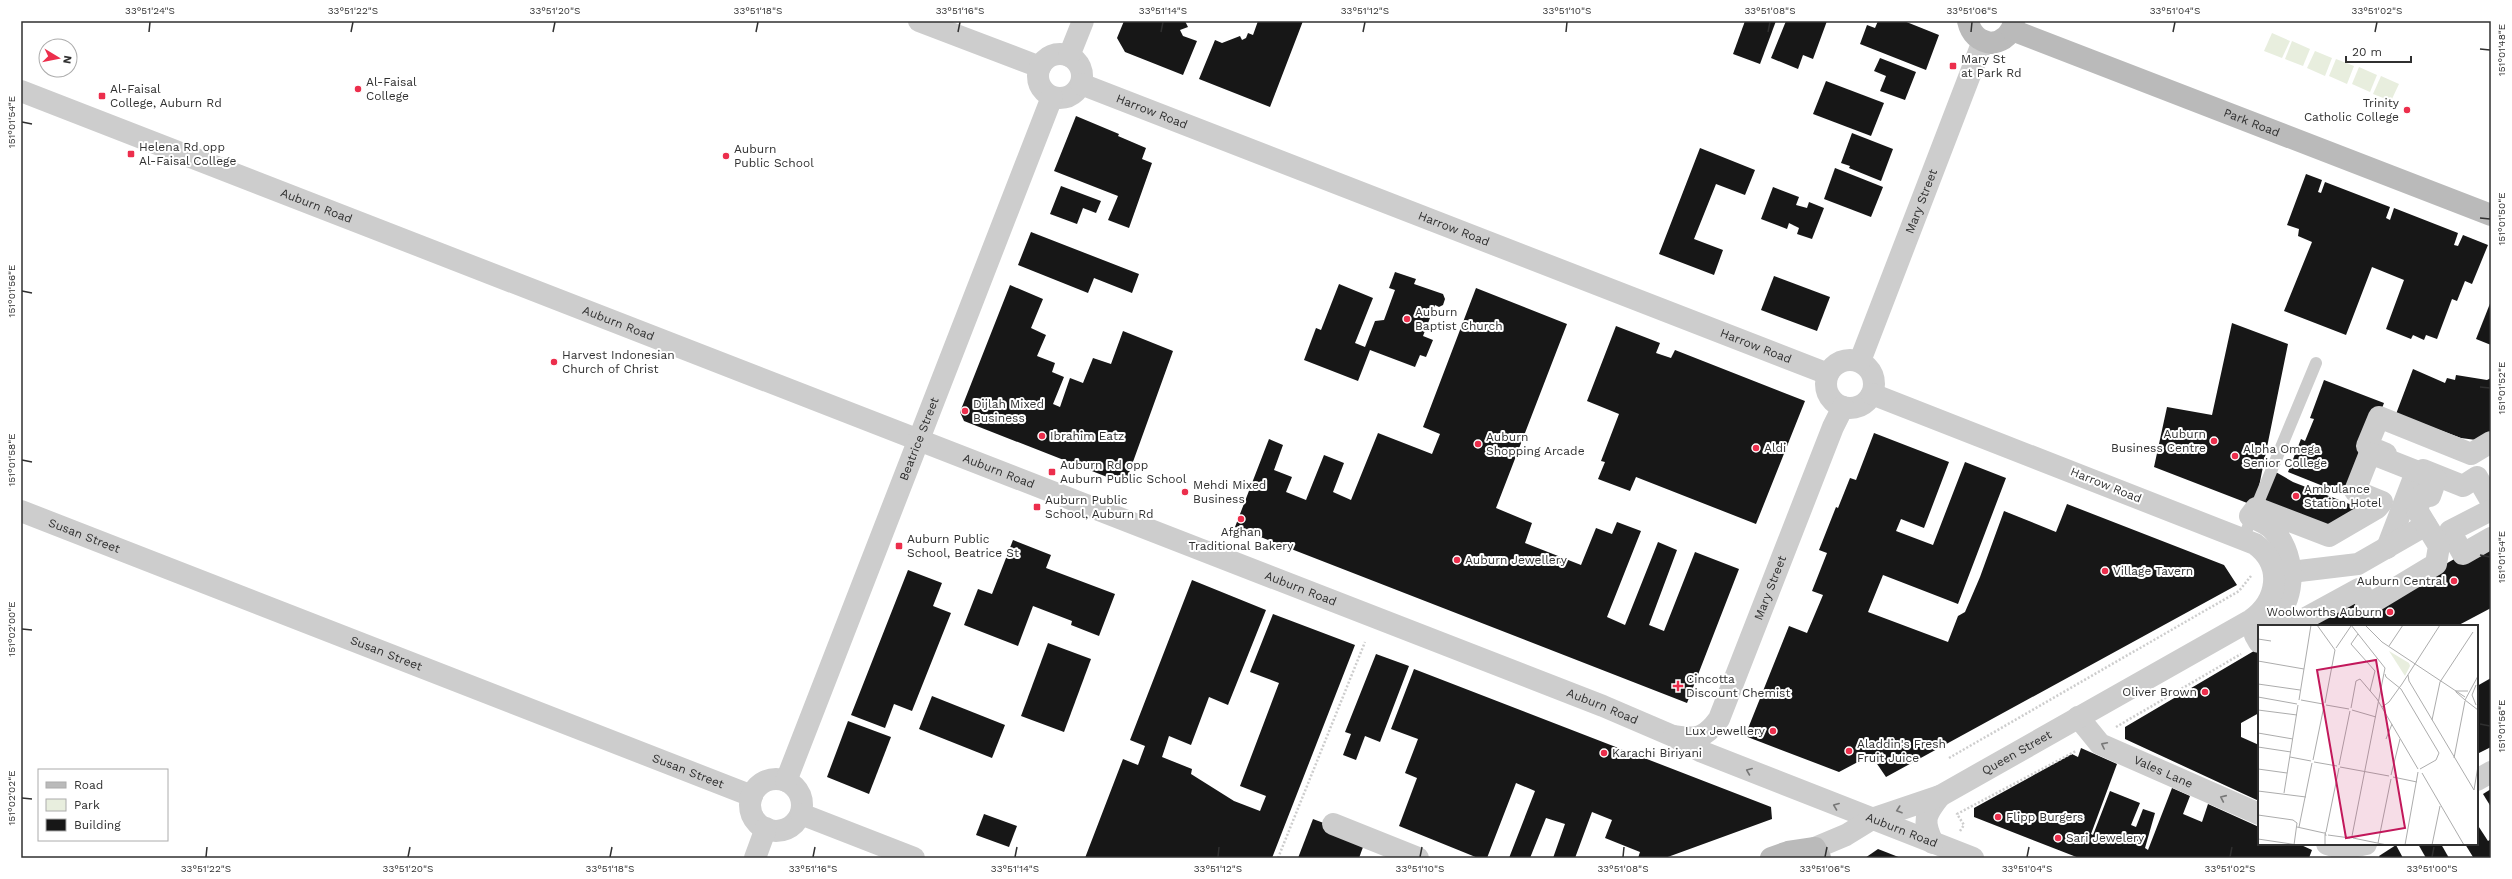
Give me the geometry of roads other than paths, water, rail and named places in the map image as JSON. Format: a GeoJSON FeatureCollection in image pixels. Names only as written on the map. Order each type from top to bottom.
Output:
{"type":"FeatureCollection","features":[{"type":"Feature","properties":{"kind":"street"},"geometry":{"type":"LineString","coordinates":[[920,21],[1040,67]]}},
{"type":"Feature","properties":{"kind":"street"},"geometry":{"type":"LineString","coordinates":[[1069,56],[1083,21]]}},
{"type":"Feature","properties":{"kind":"street"},"geometry":{"type":"LineString","coordinates":[[1968,21],[1970,29],[1983,41],[2000,41],[2013,25]]}},
{"type":"Feature","properties":{"kind":"street","name":"Park Road"},"geometry":{"type":"LineString","coordinates":[[2013,25],[2491,215]]}},
{"type":"Feature","properties":{"kind":"street","name":"Mary Street"},"geometry":{"type":"LineString","coordinates":[[1860,361],[1983,41]]}},
{"type":"Feature","properties":{"kind":"street"},"geometry":{"type":"LineString","coordinates":[[1056,55],[1069,56],[1075,60],[1082,71],[1081,84],[1072,95],[1059,98],[1052,97],[1042,88],[1038,74],[1040,67],[1050,57],[1056,55]]}},
{"type":"Feature","properties":{"kind":"street","name":"Harrow Road"},"geometry":{"type":"LineString","coordinates":[[1081,84],[1828,374]]}},
{"type":"Feature","properties":{"kind":"street","name":"Auburn Road"},"geometry":{"type":"LineString","coordinates":[[21,90],[1589,700],[1673,736],[1700,751],[1974,858]]}},
{"type":"Feature","properties":{"kind":"street","name":"Beatrice Street"},"geometry":{"type":"LineString","coordinates":[[786,781],[1052,97]]}},
{"type":"Feature","properties":{"kind":"street"},"geometry":{"type":"LineString","coordinates":[[1851,359],[1860,361],[1873,375],[1872,394],[1860,406],[1843,407],[1834,402],[1828,394],[1826,384],[1828,374],[1833,366],[1841,361],[1851,359]]}},
{"type":"Feature","properties":{"kind":"street","name":"Harrow Road"},"geometry":{"type":"LineString","coordinates":[[1872,394],[2255,544],[2266,554],[2271,562],[2274,574],[2272,598],[2266,607],[2259,625]]}},
{"type":"Feature","properties":{"kind":"street","name":"Mary Street"},"geometry":{"type":"LineString","coordinates":[[1673,736],[1690,739],[1702,735],[1710,732],[1719,719],[1833,427],[1843,407]]}},
{"type":"Feature","properties":{"kind":"street"},"geometry":{"type":"LineString","coordinates":[[2491,442],[2471,454],[2379,417],[2367,446],[2463,486],[2477,477],[2490,498],[2450,531],[2463,554],[2491,538]]}},
{"type":"Feature","properties":{"kind":"street"},"geometry":{"type":"LineString","coordinates":[[2254,513],[2329,536],[2377,508],[2382,502],[2355,491],[2370,453],[2436,479],[2430,496],[2422,495],[2417,510],[2439,546],[2436,564],[2368,605],[2359,589],[2294,625]]}},
{"type":"Feature","properties":{"kind":"street"},"geometry":{"type":"LineString","coordinates":[[2387,548],[2416,471]]}},
{"type":"Feature","properties":{"kind":"street","name":"Susan Street"},"geometry":{"type":"LineString","coordinates":[[21,511],[752,796]]}},
{"type":"Feature","properties":{"kind":"street"},"geometry":{"type":"LineString","coordinates":[[2254,513],[2272,528],[2288,555],[2291,572],[2290,588],[2285,604],[2276,617],[2261,625]]}},
{"type":"Feature","properties":{"kind":"street"},"geometry":{"type":"LineString","coordinates":[[2291,572],[2358,564],[2426,525]]}},
{"type":"Feature","properties":{"kind":"street","name":"Queen Street"},"geometry":{"type":"LineString","coordinates":[[1771,858],[1788,852],[1817,853],[1872,819],[1940,796],[2078,717],[2258,627]]}},
{"type":"Feature","properties":{"kind":"street"},"geometry":{"type":"LineString","coordinates":[[2252,647],[2258,628]]}},
{"type":"Feature","properties":{"kind":"street","name":"Vales Lane"},"geometry":{"type":"LineString","coordinates":[[2078,717],[2100,744],[2258,814]]}},
{"type":"Feature","properties":{"kind":"street"},"geometry":{"type":"LineString","coordinates":[[2478,779],[2491,772]]}},
{"type":"Feature","properties":{"kind":"street"},"geometry":{"type":"LineString","coordinates":[[769,780],[786,781],[792,784],[801,798],[801,814],[796,821],[782,830],[766,828],[759,824],[751,811],[752,796],[762,783],[769,780]]}},
{"type":"Feature","properties":{"kind":"street"},"geometry":{"type":"LineString","coordinates":[[1933,843],[1926,829],[1926,820],[1928,812],[1940,796]]}},
{"type":"Feature","properties":{"kind":"street"},"geometry":{"type":"LineString","coordinates":[[801,814],[914,858]]}},
{"type":"Feature","properties":{"kind":"street"},"geometry":{"type":"LineString","coordinates":[[1333,824],[1418,858]]}},
{"type":"Feature","properties":{"kind":"street"},"geometry":{"type":"LineString","coordinates":[[755,858],[766,828]]}},
{"type":"Feature","properties":{"kind":"street"},"geometry":{"type":"LineString","coordinates":[[2331,845],[2344,848],[2360,845]]}},
{"type":"Feature","properties":{"kind":"lane"},"geometry":{"type":"LineString","coordinates":[[2243,539],[2316,363]]}},
{"type":"Feature","properties":{"kind":"place","name":"Mary St at Park Rd"},"geometry":{"type":"Point","coordinates":[1953,66]}},
{"type":"Feature","properties":{"kind":"place","name":"Al-Faisal College"},"geometry":{"type":"Point","coordinates":[358,89]}},
{"type":"Feature","properties":{"kind":"place","name":"Al-Faisal College, Auburn Rd"},"geometry":{"type":"Point","coordinates":[102,96]}},
{"type":"Feature","properties":{"kind":"place","name":"Trinity Catholic College"},"geometry":{"type":"Point","coordinates":[2407,110]}},
{"type":"Feature","properties":{"kind":"place","name":"Helena Rd opp Al-Faisal College"},"geometry":{"type":"Point","coordinates":[131,154]}},
{"type":"Feature","properties":{"kind":"place","name":"Auburn Public School"},"geometry":{"type":"Point","coordinates":[726,156]}},
{"type":"Feature","properties":{"kind":"place","name":"Auburn Baptist Church"},"geometry":{"type":"Point","coordinates":[1407,319]}},
{"type":"Feature","properties":{"kind":"place","name":"Harvest Indonesian Church of Christ"},"geometry":{"type":"Point","coordinates":[554,362]}},
{"type":"Feature","properties":{"kind":"place","name":"Dijlah Mixed Business"},"geometry":{"type":"Point","coordinates":[965,411]}},
{"type":"Feature","properties":{"kind":"place","name":"Ibrahim Eatz"},"geometry":{"type":"Point","coordinates":[1042,436]}},
{"type":"Feature","properties":{"kind":"place","name":"Auburn Business Centre"},"geometry":{"type":"Point","coordinates":[2214,441]}},
{"type":"Feature","properties":{"kind":"place","name":"Auburn Shopping Arcade"},"geometry":{"type":"Point","coordinates":[1478,444]}},
{"type":"Feature","properties":{"kind":"place","name":"Aldi"},"geometry":{"type":"Point","coordinates":[1756,448]}},
{"type":"Feature","properties":{"kind":"place","name":"Alpha Omega Senior College"},"geometry":{"type":"Point","coordinates":[2235,456]}},
{"type":"Feature","properties":{"kind":"place","name":"Auburn Rd opp Auburn Public School"},"geometry":{"type":"Point","coordinates":[1052,472]}},
{"type":"Feature","properties":{"kind":"place","name":"Mehdi Mixed Business"},"geometry":{"type":"Point","coordinates":[1185,492]}},
{"type":"Feature","properties":{"kind":"place","name":"Ambulance Station Hotel"},"geometry":{"type":"Point","coordinates":[2296,496]}},
{"type":"Feature","properties":{"kind":"place","name":"Auburn Public School, Auburn Rd"},"geometry":{"type":"Point","coordinates":[1037,507]}},
{"type":"Feature","properties":{"kind":"place","name":"Afghan Traditional Bakery"},"geometry":{"type":"Point","coordinates":[1241,519]}},
{"type":"Feature","properties":{"kind":"place","name":"Auburn Public School, Beatrice St"},"geometry":{"type":"Point","coordinates":[899,546]}},
{"type":"Feature","properties":{"kind":"place","name":"Auburn Jewellery"},"geometry":{"type":"Point","coordinates":[1457,560]}},
{"type":"Feature","properties":{"kind":"place","name":"Village Tavern"},"geometry":{"type":"Point","coordinates":[2105,571]}},
{"type":"Feature","properties":{"kind":"place","name":"Auburn Central"},"geometry":{"type":"Point","coordinates":[2454,581]}},
{"type":"Feature","properties":{"kind":"place","name":"Woolworths Auburn"},"geometry":{"type":"Point","coordinates":[2390,612]}},
{"type":"Feature","properties":{"kind":"place","name":"Cincotta Discount Chemist"},"geometry":{"type":"Point","coordinates":[1678,686]}},
{"type":"Feature","properties":{"kind":"place","name":"Oliver Brown"},"geometry":{"type":"Point","coordinates":[2205,692]}},
{"type":"Feature","properties":{"kind":"place","name":"Lux Jewellery"},"geometry":{"type":"Point","coordinates":[1773,731]}},
{"type":"Feature","properties":{"kind":"place","name":"Aladdin's Fresh Fruit Juice"},"geometry":{"type":"Point","coordinates":[1849,751]}},
{"type":"Feature","properties":{"kind":"place","name":"Karachi Biriyani"},"geometry":{"type":"Point","coordinates":[1604,753]}},
{"type":"Feature","properties":{"kind":"place","name":"Flipp Burgers"},"geometry":{"type":"Point","coordinates":[1998,817]}},
{"type":"Feature","properties":{"kind":"place","name":"Sari Jewelery"},"geometry":{"type":"Point","coordinates":[2058,838]}}]}
